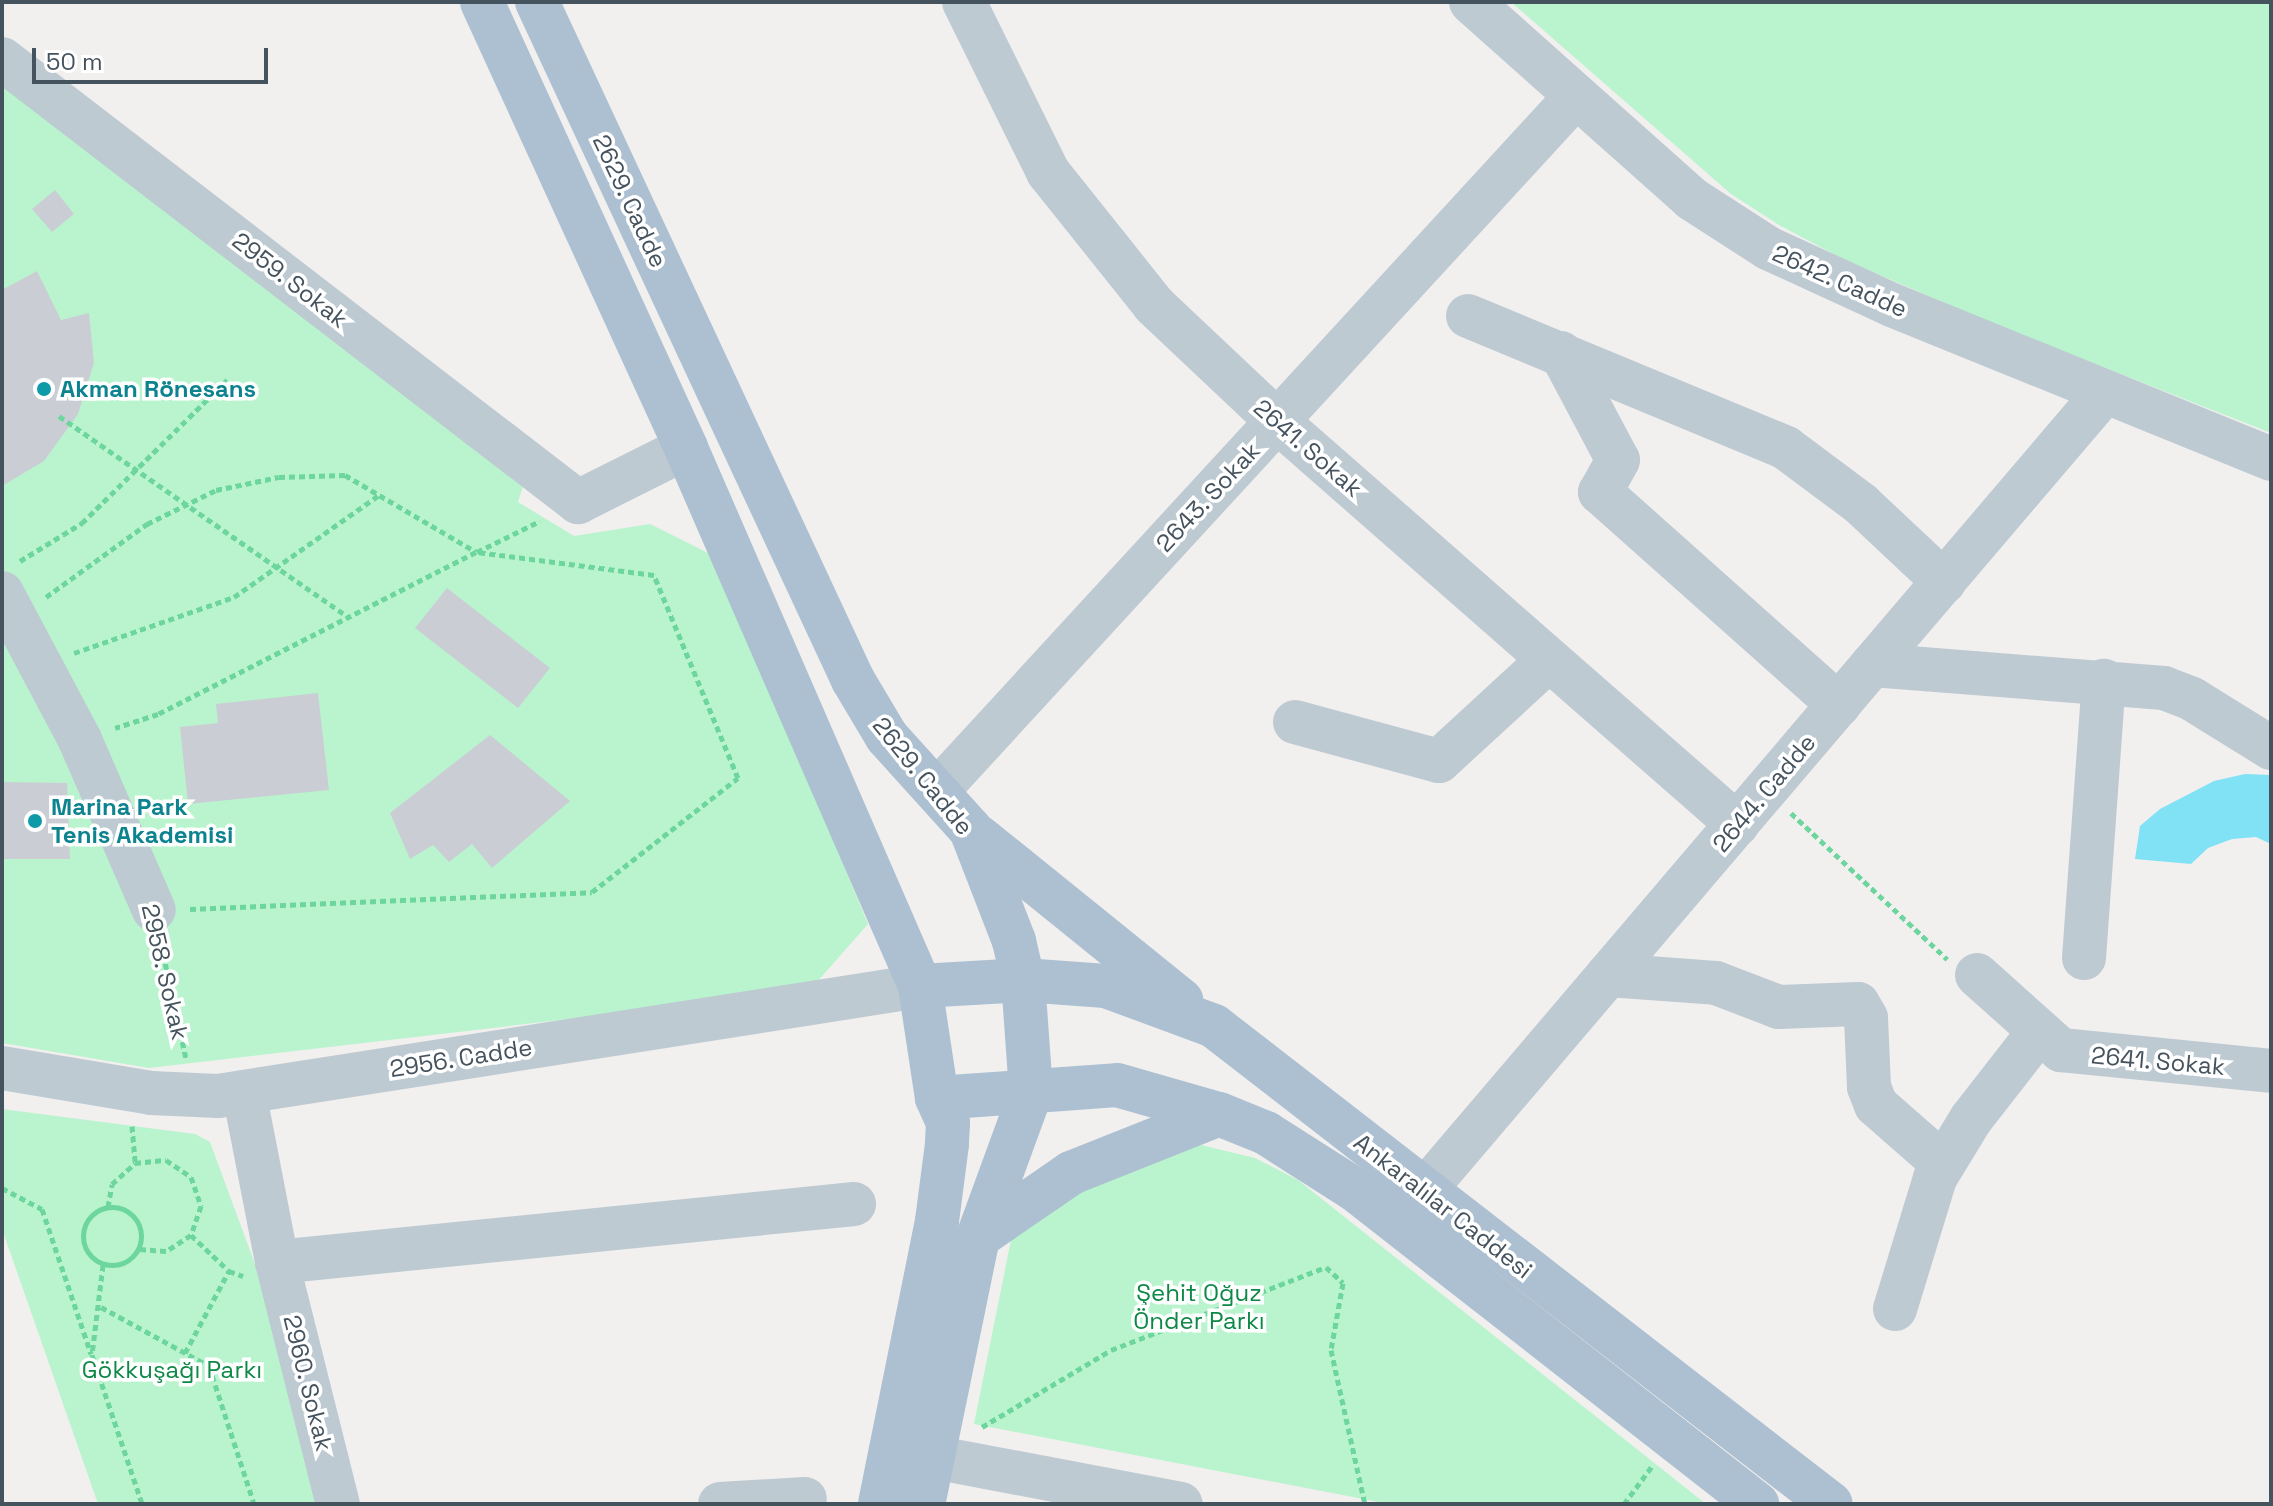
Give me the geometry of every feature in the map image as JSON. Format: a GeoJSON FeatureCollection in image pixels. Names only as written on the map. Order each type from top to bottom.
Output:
{"type":"FeatureCollection","features":[{"type":"Feature","properties":{"kind":"main road"},"geometry":{"type":"LineString","coordinates":[[482,2],[686,448],[920,986],[937,1098],[948,1123],[942,1192],[880,1504]]}},
{"type":"Feature","properties":{"kind":"main road","name":"2629. Cadde"},"geometry":{"type":"LineString","coordinates":[[537,2],[853,680],[887,737],[971,830],[1005,909],[1023,980],[1031,1092],[978,1237],[923,1504]]}},
{"type":"Feature","properties":{"kind":"main road"},"geometry":{"type":"LineString","coordinates":[[971,830],[1214,1026]]}},
{"type":"Feature","properties":{"kind":"main road","name":"Ankaralılar Caddesi"},"geometry":{"type":"LineString","coordinates":[[920,986],[1023,980],[1106,986],[1214,1026],[1423,1192],[1831,1504]]}},
{"type":"Feature","properties":{"kind":"main road","name":"Ankaralılar Caddesi"},"geometry":{"type":"LineString","coordinates":[[937,1098],[1117,1085],[1219,1114],[1309,1157],[1757,1504]]}},
{"type":"Feature","properties":{"kind":"main road"},"geometry":{"type":"LineString","coordinates":[[978,1237],[1071,1173],[1219,1114]]}},
{"type":"Feature","properties":{"kind":"street","name":"2641. Sokak"},"geometry":{"type":"LineString","coordinates":[[964,2],[1025,134],[1092,234],[1154,305],[1277,421],[1737,824]]}},
{"type":"Feature","properties":{"kind":"street","name":"2642. Cadde"},"geometry":{"type":"LineString","coordinates":[[1471,2],[1692,199],[1768,248],[2104,393],[2271,459]]}},
{"type":"Feature","properties":{"kind":"street","name":"2959. Sokak"},"geometry":{"type":"LineString","coordinates":[[2,59],[578,502]]}},
{"type":"Feature","properties":{"kind":"street","name":"2643. Sokak"},"geometry":{"type":"LineString","coordinates":[[937,791],[1576,96]]}},
{"type":"Feature","properties":{"kind":"street"},"geometry":{"type":"LineString","coordinates":[[1468,316],[1786,448],[1861,504],[1944,582]]}},
{"type":"Feature","properties":{"kind":"street"},"geometry":{"type":"LineString","coordinates":[[1561,353],[1618,460],[1600,492],[1839,705]]}},
{"type":"Feature","properties":{"kind":"street","name":"2644. Cadde"},"geometry":{"type":"LineString","coordinates":[[1423,1192],[2104,393]]}},
{"type":"Feature","properties":{"kind":"street"},"geometry":{"type":"LineString","coordinates":[[578,502],[686,448]]}},
{"type":"Feature","properties":{"kind":"street","name":"2958. Sokak"},"geometry":{"type":"LineString","coordinates":[[12,591],[154,910]]}},
{"type":"Feature","properties":{"kind":"street"},"geometry":{"type":"LineString","coordinates":[[1295,722],[1439,761],[1549,660]]}},
{"type":"Feature","properties":{"kind":"street"},"geometry":{"type":"LineString","coordinates":[[1872,665],[2104,681],[2174,691],[2271,748]]}},
{"type":"Feature","properties":{"kind":"street"},"geometry":{"type":"LineString","coordinates":[[2084,958],[2104,681]]}},
{"type":"Feature","properties":{"kind":"street"},"geometry":{"type":"LineString","coordinates":[[1608,975],[1716,983],[1779,1007],[1858,1004],[1866,1018],[1869,1087],[1876,1105],[1942,1163]]}},
{"type":"Feature","properties":{"kind":"street","name":"2641. Sokak"},"geometry":{"type":"LineString","coordinates":[[1977,975],[2038,1033],[2061,1050],[2082,1055],[2271,1071]]}},
{"type":"Feature","properties":{"kind":"street","name":"2956. Cadde"},"geometry":{"type":"LineString","coordinates":[[2,1068],[215,1095],[920,986]]}},
{"type":"Feature","properties":{"kind":"street"},"geometry":{"type":"LineString","coordinates":[[1895,1309],[1928,1193],[1942,1163],[2038,1033]]}},
{"type":"Feature","properties":{"kind":"street","name":"2960. Sokak"},"geometry":{"type":"LineString","coordinates":[[215,1095],[280,1276],[338,1504]]}},
{"type":"Feature","properties":{"kind":"street"},"geometry":{"type":"LineString","coordinates":[[280,1276],[854,1204]]}},
{"type":"Feature","properties":{"kind":"street"},"geometry":{"type":"LineString","coordinates":[[933,1457],[1181,1504]]}},
{"type":"Feature","properties":{"kind":"street"},"geometry":{"type":"LineString","coordinates":[[720,1504],[805,1499]]}},
{"type":"Feature","properties":{"kind":"path"},"geometry":{"type":"LineString","coordinates":[[12,591],[227,380]]}},
{"type":"Feature","properties":{"kind":"path"},"geometry":{"type":"LineString","coordinates":[[59,416],[350,618]]}},
{"type":"Feature","properties":{"kind":"path"},"geometry":{"type":"LineString","coordinates":[[12,591],[216,490],[279,477],[345,475],[476,552],[654,575],[738,778],[592,892],[154,910]]}},
{"type":"Feature","properties":{"kind":"path"},"geometry":{"type":"LineString","coordinates":[[43,663],[234,597],[379,495]]}},
{"type":"Feature","properties":{"kind":"path"},"geometry":{"type":"LineString","coordinates":[[80,740],[158,714],[578,502]]}},
{"type":"Feature","properties":{"kind":"path"},"geometry":{"type":"LineString","coordinates":[[1766,790],[1965,975],[1977,975]]}},
{"type":"Feature","properties":{"kind":"path","name":"2958. Sokak"},"geometry":{"type":"LineString","coordinates":[[154,910],[215,1095]]}},
{"type":"Feature","properties":{"kind":"path"},"geometry":{"type":"LineString","coordinates":[[108,1207],[112,1184],[122,1171],[150,1159],[166,1160],[191,1177],[198,1191],[198,1222],[191,1235],[166,1251],[139,1249]]}},
{"type":"Feature","properties":{"kind":"path"},"geometry":{"type":"LineString","coordinates":[[2,1188],[42,1209],[142,1504]]}},
{"type":"Feature","properties":{"kind":"path"},"geometry":{"type":"LineString","coordinates":[[108,1207],[135,1217],[142,1235],[139,1249],[122,1265],[103,1265],[88,1253],[83,1234],[90,1216],[108,1207]]}},
{"type":"Feature","properties":{"kind":"path"},"geometry":{"type":"LineString","coordinates":[[191,1235],[229,1271],[280,1276]]}},
{"type":"Feature","properties":{"kind":"path"},"geometry":{"type":"LineString","coordinates":[[92,1355],[101,1307],[103,1265]]}},
{"type":"Feature","properties":{"kind":"path"},"geometry":{"type":"LineString","coordinates":[[933,1457],[1111,1350],[1326,1267],[1343,1283],[1331,1350],[1365,1504]]}},
{"type":"Feature","properties":{"kind":"path"},"geometry":{"type":"LineString","coordinates":[[185,1353],[229,1271]]}},
{"type":"Feature","properties":{"kind":"path"},"geometry":{"type":"LineString","coordinates":[[101,1307],[209,1366],[254,1504]]}},
{"type":"Feature","properties":{"kind":"green space"},"geometry":{"type":"Polygon","coordinates":[[[1511,2],[2271,2],[2271,433],[2003,328],[1845,260],[1779,225],[1731,194],[1511,2]]]}},
{"type":"Feature","properties":{"kind":"green space"},"geometry":{"type":"Polygon","coordinates":[[[2,76],[523,486],[518,502],[574,536],[650,524],[716,557],[868,924],[809,991],[149,1068],[2,1043],[2,76]]]}},
{"type":"Feature","properties":{"kind":"green space","name":"Gökkuşağı Parkı"},"geometry":{"type":"Polygon","coordinates":[[[2,1109],[195,1134],[210,1142],[283,1340],[328,1504],[98,1504],[2,1229],[2,1109]]]}},
{"type":"Feature","properties":{"kind":"green space","name":"Şehit Oğuz Önder Parkı"},"geometry":{"type":"Polygon","coordinates":[[[1201,1145],[1255,1158],[1298,1180],[1706,1504],[1389,1504],[974,1424],[1013,1230],[1065,1195],[1160,1153],[1201,1145]]]}},
{"type":"Feature","properties":{"kind":"water"},"geometry":{"type":"Polygon","coordinates":[[[2245,774],[2271,775],[2271,844],[2256,837],[2232,839],[2208,848],[2191,864],[2135,859],[2140,826],[2160,809],[2214,781],[2245,774]]]}},
{"type":"Feature","properties":{"kind":"building"},"geometry":{"type":"Polygon","coordinates":[[[55,190],[74,214],[52,232],[32,209],[55,190]]]}},
{"type":"Feature","properties":{"kind":"building","name":"Akman Rönesans"},"geometry":{"type":"Polygon","coordinates":[[[37,271],[61,320],[89,313],[94,363],[78,414],[44,461],[2,486],[2,290],[37,271]]]}},
{"type":"Feature","properties":{"kind":"building"},"geometry":{"type":"Polygon","coordinates":[[[447,588],[550,668],[518,708],[415,628],[447,588]]]}},
{"type":"Feature","properties":{"kind":"building"},"geometry":{"type":"Polygon","coordinates":[[[318,693],[329,790],[188,804],[180,727],[218,723],[216,704],[318,693]]]}},
{"type":"Feature","properties":{"kind":"building"},"geometry":{"type":"Polygon","coordinates":[[[490,735],[570,801],[492,868],[472,844],[449,862],[433,845],[410,859],[390,813],[490,735]]]}},
{"type":"Feature","properties":{"kind":"building","name":"Marina Park Tenis Akademisi"},"geometry":{"type":"Polygon","coordinates":[[[2,782],[67,783],[70,859],[2,859],[2,782]]]}},
{"type":"Feature","properties":{"kind":"place","name":"Akman Rönesans"},"geometry":{"type":"Point","coordinates":[44,389]}},
{"type":"Feature","properties":{"kind":"place","name":"Marina Park Tenis Akademisi"},"geometry":{"type":"Point","coordinates":[35,821]}}]}
